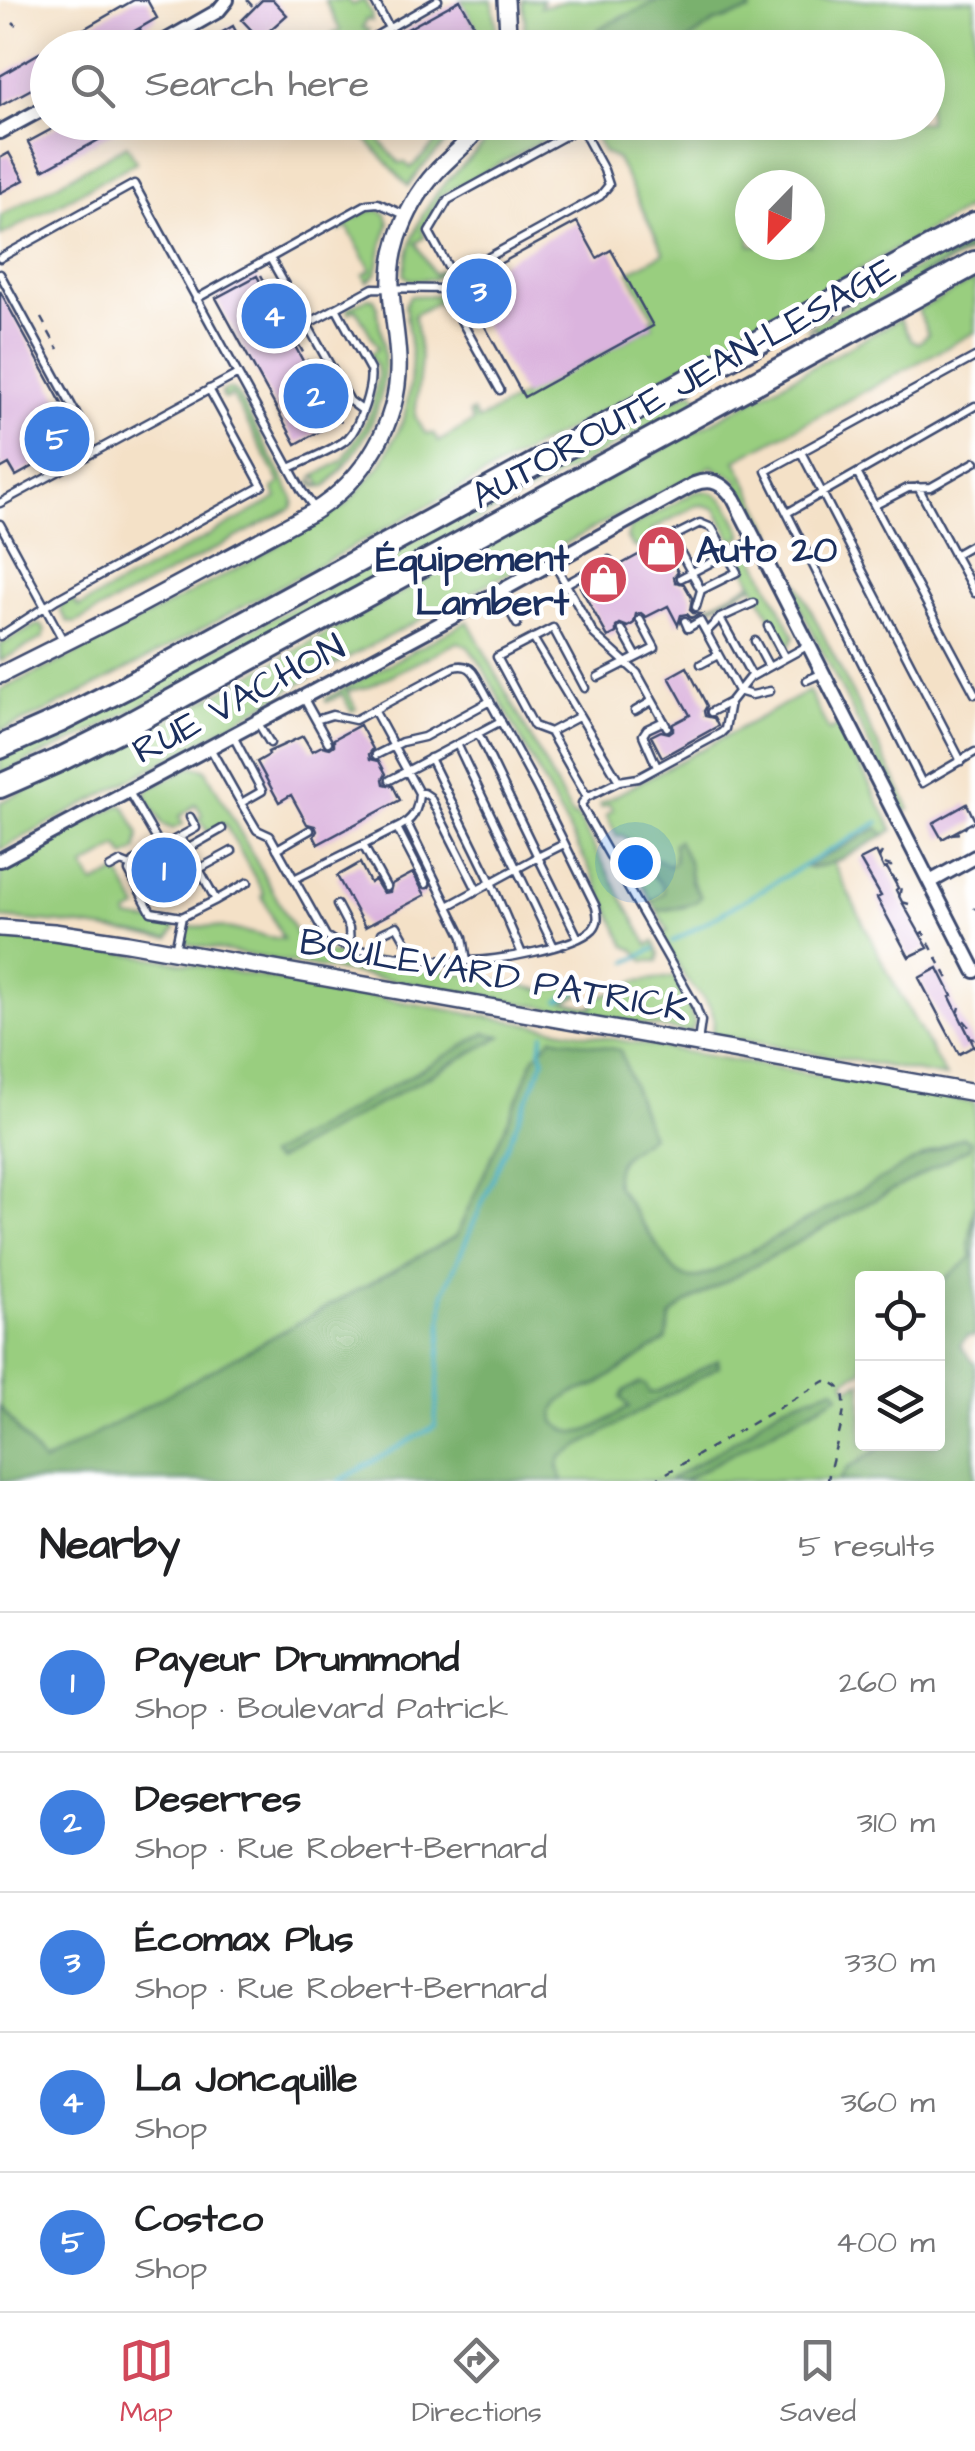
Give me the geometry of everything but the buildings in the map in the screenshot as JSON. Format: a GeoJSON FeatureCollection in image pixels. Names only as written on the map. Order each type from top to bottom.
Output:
{"type":"FeatureCollection","features":[{"type":"Feature","properties":{"kind":"highway","name":"AUTOROUTE JEAN-LESAGE"},"geometry":{"type":"LineString","coordinates":[[0,748],[128,686],[749,357],[975,224]]}},
{"type":"Feature","properties":{"kind":"highway","name":"AUTOROUTE JEAN-LESAGE"},"geometry":{"type":"LineString","coordinates":[[0,786],[130,724],[975,263]]}},
{"type":"Feature","properties":{"kind":"street"},"geometry":{"type":"LineString","coordinates":[[186,30],[218,12],[228,0]]}},
{"type":"Feature","properties":{"kind":"street"},"geometry":{"type":"LineString","coordinates":[[506,0],[508,30]]}},
{"type":"Feature","properties":{"kind":"street"},"geometry":{"type":"LineString","coordinates":[[0,132],[30,116]]}},
{"type":"Feature","properties":{"kind":"street"},"geometry":{"type":"LineString","coordinates":[[0,676],[316,510],[360,470],[390,416],[396,392],[398,370],[390,287],[395,248],[407,216],[432,177],[469,140]]}},
{"type":"Feature","properties":{"kind":"street","name":"RUE VACHON"},"geometry":{"type":"LineString","coordinates":[[0,860],[554,562],[576,556],[698,482],[717,482],[730,492],[755,540]]}},
{"type":"Feature","properties":{"kind":"street"},"geometry":{"type":"LineString","coordinates":[[755,540],[975,971]]}},
{"type":"Feature","properties":{"kind":"street"},"geometry":{"type":"LineString","coordinates":[[930,882],[975,857]]}},
{"type":"Feature","properties":{"kind":"street","name":"BOULEVARD PATRICK"},"geometry":{"type":"LineString","coordinates":[[0,928],[64,933],[175,951],[975,1092]]}},
{"type":"Feature","properties":{"kind":"lane"},"geometry":{"type":"LineString","coordinates":[[374,0],[389,28]]}},
{"type":"Feature","properties":{"kind":"lane"},"geometry":{"type":"LineString","coordinates":[[386,30],[438,0]]}},
{"type":"Feature","properties":{"kind":"lane"},"geometry":{"type":"LineString","coordinates":[[454,278],[429,232],[446,202],[554,140]]}},
{"type":"Feature","properties":{"kind":"lane"},"geometry":{"type":"LineString","coordinates":[[446,289],[454,278],[604,193],[608,180],[588,140]]}},
{"type":"Feature","properties":{"kind":"lane"},"geometry":{"type":"LineString","coordinates":[[0,258],[134,184],[316,510]]}},
{"type":"Feature","properties":{"kind":"lane"},"geometry":{"type":"LineString","coordinates":[[196,299],[370,203],[407,216]]}},
{"type":"Feature","properties":{"kind":"lane"},"geometry":{"type":"LineString","coordinates":[[270,258],[351,404],[362,410]]}},
{"type":"Feature","properties":{"kind":"lane"},"geometry":{"type":"LineString","coordinates":[[0,274],[80,421],[71,452],[73,463]]}},
{"type":"Feature","properties":{"kind":"lane"},"geometry":{"type":"LineString","coordinates":[[308,324],[373,288],[446,289]]}},
{"type":"Feature","properties":{"kind":"lane"},"geometry":{"type":"LineString","coordinates":[[446,289],[500,390]]}},
{"type":"Feature","properties":{"kind":"lane"},"geometry":{"type":"LineString","coordinates":[[290,469],[348,438],[362,410],[371,373],[336,308]]}},
{"type":"Feature","properties":{"kind":"lane"},"geometry":{"type":"LineString","coordinates":[[975,358],[766,471],[922,783],[975,752]]}},
{"type":"Feature","properties":{"kind":"lane"},"geometry":{"type":"LineString","coordinates":[[0,503],[238,374]]}},
{"type":"Feature","properties":{"kind":"lane"},"geometry":{"type":"LineString","coordinates":[[0,636],[262,486],[209,390]]}},
{"type":"Feature","properties":{"kind":"lane"},"geometry":{"type":"LineString","coordinates":[[786,513],[975,406]]}},
{"type":"Feature","properties":{"kind":"lane"},"geometry":{"type":"LineString","coordinates":[[801,452],[961,760]]}},
{"type":"Feature","properties":{"kind":"lane"},"geometry":{"type":"LineString","coordinates":[[874,506],[908,488],[931,487],[975,462]]}},
{"type":"Feature","properties":{"kind":"lane"},"geometry":{"type":"LineString","coordinates":[[857,473],[975,694]]}},
{"type":"Feature","properties":{"kind":"lane"},"geometry":{"type":"LineString","coordinates":[[918,488],[975,593]]}},
{"type":"Feature","properties":{"kind":"lane"},"geometry":{"type":"LineString","coordinates":[[696,607],[701,590],[672,537],[700,523],[712,528],[737,572],[701,590]]}},
{"type":"Feature","properties":{"kind":"lane"},"geometry":{"type":"LineString","coordinates":[[0,524],[65,644]]}},
{"type":"Feature","properties":{"kind":"lane"},"geometry":{"type":"LineString","coordinates":[[681,578],[755,540]]}},
{"type":"Feature","properties":{"kind":"lane"},"geometry":{"type":"LineString","coordinates":[[954,555],[975,543]]}},
{"type":"Feature","properties":{"kind":"lane"},"geometry":{"type":"LineString","coordinates":[[566,584],[609,560]]}},
{"type":"Feature","properties":{"kind":"lane"},"geometry":{"type":"LineString","coordinates":[[554,562],[594,634],[637,673],[665,724],[646,730],[643,735],[657,767]]}},
{"type":"Feature","properties":{"kind":"lane"},"geometry":{"type":"LineString","coordinates":[[499,592],[517,624]]}},
{"type":"Feature","properties":{"kind":"lane"},"geometry":{"type":"LineString","coordinates":[[706,632],[720,618],[752,603]]}},
{"type":"Feature","properties":{"kind":"lane"},"geometry":{"type":"LineString","coordinates":[[720,618],[752,676]]}},
{"type":"Feature","properties":{"kind":"lane"},"geometry":{"type":"LineString","coordinates":[[598,678],[654,648],[640,620]]}},
{"type":"Feature","properties":{"kind":"lane"},"geometry":{"type":"LineString","coordinates":[[684,621],[688,628],[700,622],[738,692]]}},
{"type":"Feature","properties":{"kind":"lane"},"geometry":{"type":"LineString","coordinates":[[768,626],[785,658]]}},
{"type":"Feature","properties":{"kind":"lane"},"geometry":{"type":"LineString","coordinates":[[585,688],[553,628],[496,657],[534,726],[550,732],[587,797]]}},
{"type":"Feature","properties":{"kind":"lane"},"geometry":{"type":"LineString","coordinates":[[622,630],[636,657]]}},
{"type":"Feature","properties":{"kind":"lane"},"geometry":{"type":"LineString","coordinates":[[533,638],[619,780]]}},
{"type":"Feature","properties":{"kind":"lane"},"geometry":{"type":"LineString","coordinates":[[755,640],[769,666]]}},
{"type":"Feature","properties":{"kind":"lane"},"geometry":{"type":"LineString","coordinates":[[711,712],[730,702],[752,676],[809,645]]}},
{"type":"Feature","properties":{"kind":"lane"},"geometry":{"type":"LineString","coordinates":[[701,664],[718,655]]}},
{"type":"Feature","properties":{"kind":"lane"},"geometry":{"type":"LineString","coordinates":[[210,748],[257,830],[270,836],[326,936],[335,943],[410,956],[494,960],[554,946],[593,929],[598,912],[501,721],[469,668],[459,666],[356,720],[332,714],[316,720]]}},
{"type":"Feature","properties":{"kind":"lane"},"geometry":{"type":"LineString","coordinates":[[807,680],[823,673]]}},
{"type":"Feature","properties":{"kind":"lane"},"geometry":{"type":"LineString","coordinates":[[738,692],[756,695],[770,691]]}},
{"type":"Feature","properties":{"kind":"lane"},"geometry":{"type":"LineString","coordinates":[[303,698],[328,742]]}},
{"type":"Feature","properties":{"kind":"lane"},"geometry":{"type":"LineString","coordinates":[[635,711],[652,701]]}},
{"type":"Feature","properties":{"kind":"lane"},"geometry":{"type":"LineString","coordinates":[[376,756],[424,737],[490,702]]}},
{"type":"Feature","properties":{"kind":"lane"},"geometry":{"type":"LineString","coordinates":[[698,1044],[701,1021],[696,1007],[582,803],[619,780],[638,778],[721,733],[730,702]]}},
{"type":"Feature","properties":{"kind":"lane"},"geometry":{"type":"LineString","coordinates":[[294,880],[407,823],[416,812],[418,793],[374,710]]}},
{"type":"Feature","properties":{"kind":"lane"},"geometry":{"type":"LineString","coordinates":[[550,732],[580,716]]}},
{"type":"Feature","properties":{"kind":"lane"},"geometry":{"type":"LineString","coordinates":[[390,780],[501,721]]}},
{"type":"Feature","properties":{"kind":"lane"},"geometry":{"type":"LineString","coordinates":[[258,722],[270,743]]}},
{"type":"Feature","properties":{"kind":"lane"},"geometry":{"type":"LineString","coordinates":[[478,733],[578,938]]}},
{"type":"Feature","properties":{"kind":"lane"},"geometry":{"type":"LineString","coordinates":[[232,735],[262,791],[241,803]]}},
{"type":"Feature","properties":{"kind":"lane"},"geometry":{"type":"LineString","coordinates":[[457,744],[554,946]]}},
{"type":"Feature","properties":{"kind":"lane"},"geometry":{"type":"LineString","coordinates":[[430,758],[522,954]]}},
{"type":"Feature","properties":{"kind":"lane"},"geometry":{"type":"LineString","coordinates":[[129,791],[161,847]]}},
{"type":"Feature","properties":{"kind":"lane"},"geometry":{"type":"LineString","coordinates":[[418,793],[430,798],[476,890]]}},
{"type":"Feature","properties":{"kind":"lane"},"geometry":{"type":"LineString","coordinates":[[190,817],[196,828],[131,866],[129,871],[151,912],[182,917],[248,882]]}},
{"type":"Feature","properties":{"kind":"lane"},"geometry":{"type":"LineString","coordinates":[[407,823],[465,942],[467,961]]}},
{"type":"Feature","properties":{"kind":"lane"},"geometry":{"type":"LineString","coordinates":[[397,828],[426,884]]}},
{"type":"Feature","properties":{"kind":"lane"},"geometry":{"type":"LineString","coordinates":[[186,849],[222,829]]}},
{"type":"Feature","properties":{"kind":"lane"},"geometry":{"type":"LineString","coordinates":[[277,849],[310,830]]}},
{"type":"Feature","properties":{"kind":"lane"},"geometry":{"type":"LineString","coordinates":[[180,837],[216,900]]}},
{"type":"Feature","properties":{"kind":"lane"},"geometry":{"type":"LineString","coordinates":[[448,906],[564,844]]}},
{"type":"Feature","properties":{"kind":"lane"},"geometry":{"type":"LineString","coordinates":[[363,845],[386,887]]}},
{"type":"Feature","properties":{"kind":"lane"},"geometry":{"type":"LineString","coordinates":[[198,870],[232,851]]}},
{"type":"Feature","properties":{"kind":"lane"},"geometry":{"type":"LineString","coordinates":[[110,868],[121,862],[131,866]]}},
{"type":"Feature","properties":{"kind":"lane"},"geometry":{"type":"LineString","coordinates":[[337,905],[350,928],[350,948]]}},
{"type":"Feature","properties":{"kind":"lane"},"geometry":{"type":"LineString","coordinates":[[175,951],[182,917]]}},
{"type":"Feature","properties":{"kind":"lane"},"geometry":{"type":"LineString","coordinates":[[382,932],[398,926],[410,956]]}},
{"type":"Feature","properties":{"kind":"path"},"geometry":{"type":"LineString","coordinates":[[247,0],[254,8]]}},
{"type":"Feature","properties":{"kind":"path"},"geometry":{"type":"LineString","coordinates":[[259,271],[345,430]]}},
{"type":"Feature","properties":{"kind":"path"},"geometry":{"type":"LineString","coordinates":[[469,297],[475,275],[480,272]]}},
{"type":"Feature","properties":{"kind":"path"},"geometry":{"type":"LineString","coordinates":[[40,318],[58,349]]}},
{"type":"Feature","properties":{"kind":"path"},"geometry":{"type":"LineString","coordinates":[[295,342],[306,336]]}},
{"type":"Feature","properties":{"kind":"path"},"geometry":{"type":"LineString","coordinates":[[49,463],[57,458],[68,421],[60,406]]}},
{"type":"Feature","properties":{"kind":"path"},"geometry":{"type":"LineString","coordinates":[[950,834],[962,833],[967,825]]}},
{"type":"Feature","properties":{"kind":"path"},"geometry":{"type":"LineString","coordinates":[[882,852],[881,863],[891,866],[894,881],[901,887],[900,898],[909,904]]}},
{"type":"Feature","properties":{"kind":"path"},"geometry":{"type":"LineString","coordinates":[[920,934],[924,932],[948,979],[945,982]]}},
{"type":"Feature","properties":{"kind":"path"},"geometry":{"type":"LineString","coordinates":[[960,1007],[958,1014],[968,1025],[970,1038],[975,1039]]}},
{"type":"Feature","properties":{"kind":"path"},"geometry":{"type":"LineString","coordinates":[[652,1481],[825,1382],[841,1389],[844,1404],[828,1481]]}},
{"type":"Feature","properties":{"kind":"green space"},"geometry":{"type":"Polygon","coordinates":[[[325,0],[348,0],[352,5],[364,0],[372,21],[366,19],[363,28],[369,30],[340,30],[325,0]]]}},
{"type":"Feature","properties":{"kind":"green space"},"geometry":{"type":"Polygon","coordinates":[[[460,0],[492,0],[496,30],[477,30],[460,0]]]}},
{"type":"Feature","properties":{"kind":"green space"},"geometry":{"type":"Polygon","coordinates":[[[522,0],[543,0],[540,7],[571,0],[658,0],[640,12],[620,17],[605,30],[524,30],[522,0]]]}},
{"type":"Feature","properties":{"kind":"green space"},"geometry":{"type":"Polygon","coordinates":[[[658,0],[751,0],[750,11],[703,30],[598,29],[658,0]]]}},
{"type":"Feature","properties":{"kind":"green space"},"geometry":{"type":"Polygon","coordinates":[[[751,0],[975,0],[975,204],[152,656],[0,731],[0,690],[251,561],[346,505],[382,463],[404,419],[412,358],[405,305],[410,296],[437,295],[446,308],[443,310],[438,302],[414,315],[421,359],[415,416],[425,433],[434,434],[438,442],[473,422],[469,413],[473,412],[478,420],[653,326],[650,320],[654,318],[629,272],[664,253],[617,159],[604,153],[597,140],[945,140],[945,30],[703,30],[749,11],[751,0]]]}},
{"type":"Feature","properties":{"kind":"green space"},"geometry":{"type":"Polygon","coordinates":[[[367,140],[379,140],[399,163],[411,168],[439,140],[449,140],[421,168],[408,186],[367,140]]]}},
{"type":"Feature","properties":{"kind":"green space"},"geometry":{"type":"Polygon","coordinates":[[[486,140],[543,140],[442,195],[422,231],[425,237],[416,243],[434,274],[442,270],[443,273],[433,279],[410,280],[404,275],[406,262],[423,213],[486,140]]]}},
{"type":"Feature","properties":{"kind":"green space"},"geometry":{"type":"Polygon","coordinates":[[[127,145],[136,162],[0,236],[0,216],[127,145]]]}},
{"type":"Feature","properties":{"kind":"green space"},"geometry":{"type":"Polygon","coordinates":[[[378,210],[386,214],[389,224],[376,274],[367,282],[363,275],[371,270],[347,227],[340,231],[338,227],[378,210]]]}},
{"type":"Feature","properties":{"kind":"green space"},"geometry":{"type":"Polygon","coordinates":[[[975,236],[975,244],[918,276],[975,249],[818,333],[816,327],[806,331],[816,323],[975,236]]]}},
{"type":"Feature","properties":{"kind":"green space"},"geometry":{"type":"Polygon","coordinates":[[[975,280],[975,332],[736,460],[910,809],[903,812],[738,481],[712,466],[313,676],[0,850],[0,802],[116,749],[900,319],[911,340],[919,343],[928,334],[918,310],[975,280]]]}},
{"type":"Feature","properties":{"kind":"green space"},"geometry":{"type":"Polygon","coordinates":[[[368,298],[377,305],[384,352],[382,390],[362,442],[326,486],[316,487],[310,482],[321,484],[317,477],[312,478],[343,460],[372,408],[378,376],[370,354],[378,348],[356,309],[349,313],[347,309],[368,298]]]}},
{"type":"Feature","properties":{"kind":"green space"},"geometry":{"type":"Polygon","coordinates":[[[694,391],[698,400],[94,731],[0,774],[0,759],[87,720],[670,400],[694,391]]]}},
{"type":"Feature","properties":{"kind":"green space"},"geometry":{"type":"Polygon","coordinates":[[[222,392],[236,392],[292,495],[292,508],[75,623],[68,622],[60,610],[62,605],[72,600],[79,607],[277,498],[273,489],[280,483],[232,395],[222,397],[222,392]]]}},
{"type":"Feature","properties":{"kind":"green space"},"geometry":{"type":"Polygon","coordinates":[[[695,492],[718,496],[728,506],[742,537],[732,540],[716,509],[703,505],[651,530],[667,545],[661,542],[641,553],[637,546],[633,547],[627,538],[630,528],[695,492]]]}},
{"type":"Feature","properties":{"kind":"green space"},"geometry":{"type":"Polygon","coordinates":[[[752,552],[794,636],[787,651],[754,585],[699,611],[752,583],[740,556],[752,552]]]}},
{"type":"Feature","properties":{"kind":"green space"},"geometry":{"type":"Polygon","coordinates":[[[468,621],[573,817],[577,816],[648,945],[654,942],[658,961],[644,961],[626,946],[596,881],[481,664],[468,647],[458,642],[368,687],[347,691],[356,709],[351,711],[342,694],[327,702],[325,699],[468,621]]]}},
{"type":"Feature","properties":{"kind":"green space"},"geometry":{"type":"Polygon","coordinates":[[[37,625],[45,630],[43,638],[0,661],[0,645],[37,625]]]}},
{"type":"Feature","properties":{"kind":"green space"},"geometry":{"type":"Polygon","coordinates":[[[809,691],[829,731],[839,725],[893,830],[885,835],[877,828],[806,867],[833,862],[946,1077],[714,1035],[711,1010],[685,978],[664,942],[662,936],[668,931],[657,911],[685,907],[695,889],[688,866],[674,845],[675,862],[651,873],[664,893],[652,902],[627,855],[638,847],[622,835],[617,836],[606,815],[613,810],[609,804],[601,808],[600,804],[809,691]]]}},
{"type":"Feature","properties":{"kind":"green space"},"geometry":{"type":"Polygon","coordinates":[[[192,766],[205,769],[305,949],[542,990],[561,988],[577,980],[585,987],[565,1002],[593,1008],[596,996],[619,992],[636,981],[673,977],[695,1024],[685,1032],[192,945],[185,941],[186,928],[198,926],[283,939],[264,894],[225,824],[208,833],[196,804],[179,817],[183,824],[173,829],[163,825],[146,797],[147,790],[192,766]]]}},
{"type":"Feature","properties":{"kind":"green space"},"geometry":{"type":"Polygon","coordinates":[[[122,805],[139,834],[137,850],[125,857],[118,847],[84,867],[94,884],[119,872],[138,909],[128,918],[174,925],[169,939],[0,918],[0,869],[122,805]]]}},
{"type":"Feature","properties":{"kind":"green space"},"geometry":{"type":"Polygon","coordinates":[[[878,828],[885,835],[856,851],[825,865],[805,867],[878,828]]]}},
{"type":"Feature","properties":{"kind":"green space"},"geometry":{"type":"Polygon","coordinates":[[[678,840],[689,863],[691,881],[701,897],[687,906],[657,911],[652,902],[664,893],[651,873],[652,862],[657,859],[669,866],[675,862],[674,844],[678,840]]]}},
{"type":"Feature","properties":{"kind":"green space"},"geometry":{"type":"Polygon","coordinates":[[[0,937],[39,939],[178,962],[975,1103],[975,1204],[969,1245],[972,1256],[946,1277],[945,1284],[945,1271],[855,1271],[855,1374],[844,1380],[847,1388],[855,1385],[855,1451],[876,1451],[848,1468],[838,1481],[682,1481],[839,1395],[784,1405],[749,1432],[668,1481],[563,1481],[558,1465],[561,1457],[718,1366],[718,1361],[659,1391],[650,1393],[640,1383],[634,1387],[629,1406],[583,1432],[564,1429],[555,1422],[554,1411],[572,1393],[597,1385],[666,1340],[671,1315],[683,1305],[969,1148],[715,1271],[686,1278],[671,1266],[616,1185],[613,1173],[617,1162],[546,1047],[534,1057],[456,1236],[43,1463],[0,1406],[0,937]],[[486,1033],[268,1156],[275,1161],[500,1037],[486,1033]]]}},
{"type":"Feature","properties":{"kind":"green space"},"geometry":{"type":"Polygon","coordinates":[[[486,1033],[501,1036],[275,1161],[268,1156],[486,1033]]]}},
{"type":"Feature","properties":{"kind":"green space"},"geometry":{"type":"Polygon","coordinates":[[[553,1037],[620,1050],[651,1136],[619,1162],[616,1185],[671,1266],[686,1278],[715,1271],[963,1137],[970,1141],[969,1148],[683,1305],[671,1316],[666,1340],[596,1385],[572,1393],[559,1403],[554,1411],[555,1422],[564,1429],[583,1432],[629,1407],[621,1398],[624,1391],[641,1383],[650,1393],[659,1391],[718,1360],[719,1366],[561,1457],[558,1466],[563,1481],[0,1481],[0,1406],[43,1463],[456,1236],[534,1057],[553,1037]]]}},
{"type":"Feature","properties":{"kind":"green space"},"geometry":{"type":"Polygon","coordinates":[[[975,1204],[975,1336],[967,1336],[960,1345],[975,1364],[975,1481],[838,1481],[848,1468],[876,1451],[945,1451],[945,1280],[972,1256],[969,1245],[975,1204]]]}},
{"type":"Feature","properties":{"kind":"green space"},"geometry":{"type":"Polygon","coordinates":[[[835,1388],[839,1395],[682,1481],[668,1481],[749,1432],[784,1405],[835,1388]]]}},
{"type":"Feature","properties":{"kind":"waterway"},"geometry":{"type":"LineString","coordinates":[[672,942],[879,822]]}},
{"type":"Feature","properties":{"kind":"waterway"},"geometry":{"type":"LineString","coordinates":[[628,962],[654,949]]}},
{"type":"Feature","properties":{"kind":"waterway"},"geometry":{"type":"LineString","coordinates":[[559,1001],[585,985]]}},
{"type":"Feature","properties":{"kind":"waterway"},"geometry":{"type":"LineString","coordinates":[[339,1481],[435,1426],[444,1292],[544,1060],[540,1049],[544,1034]]}},
{"type":"Feature","properties":{"kind":"place","name":"Écomax Plus"},"geometry":{"type":"Point","coordinates":[479,291]}},
{"type":"Feature","properties":{"kind":"place","name":"La Joncquille"},"geometry":{"type":"Point","coordinates":[274,316]}},
{"type":"Feature","properties":{"kind":"place","name":"Deserres"},"geometry":{"type":"Point","coordinates":[316,396]}},
{"type":"Feature","properties":{"kind":"place","name":"Costco"},"geometry":{"type":"Point","coordinates":[57,439]}},
{"type":"Feature","properties":{"kind":"place","name":"Auto 20"},"geometry":{"type":"Point","coordinates":[661,549]}},
{"type":"Feature","properties":{"kind":"place","name":"Équipement Lambert"},"geometry":{"type":"Point","coordinates":[604,580]}},
{"type":"Feature","properties":{"kind":"place","name":"Payeur Drummond"},"geometry":{"type":"Point","coordinates":[164,870]}}]}
